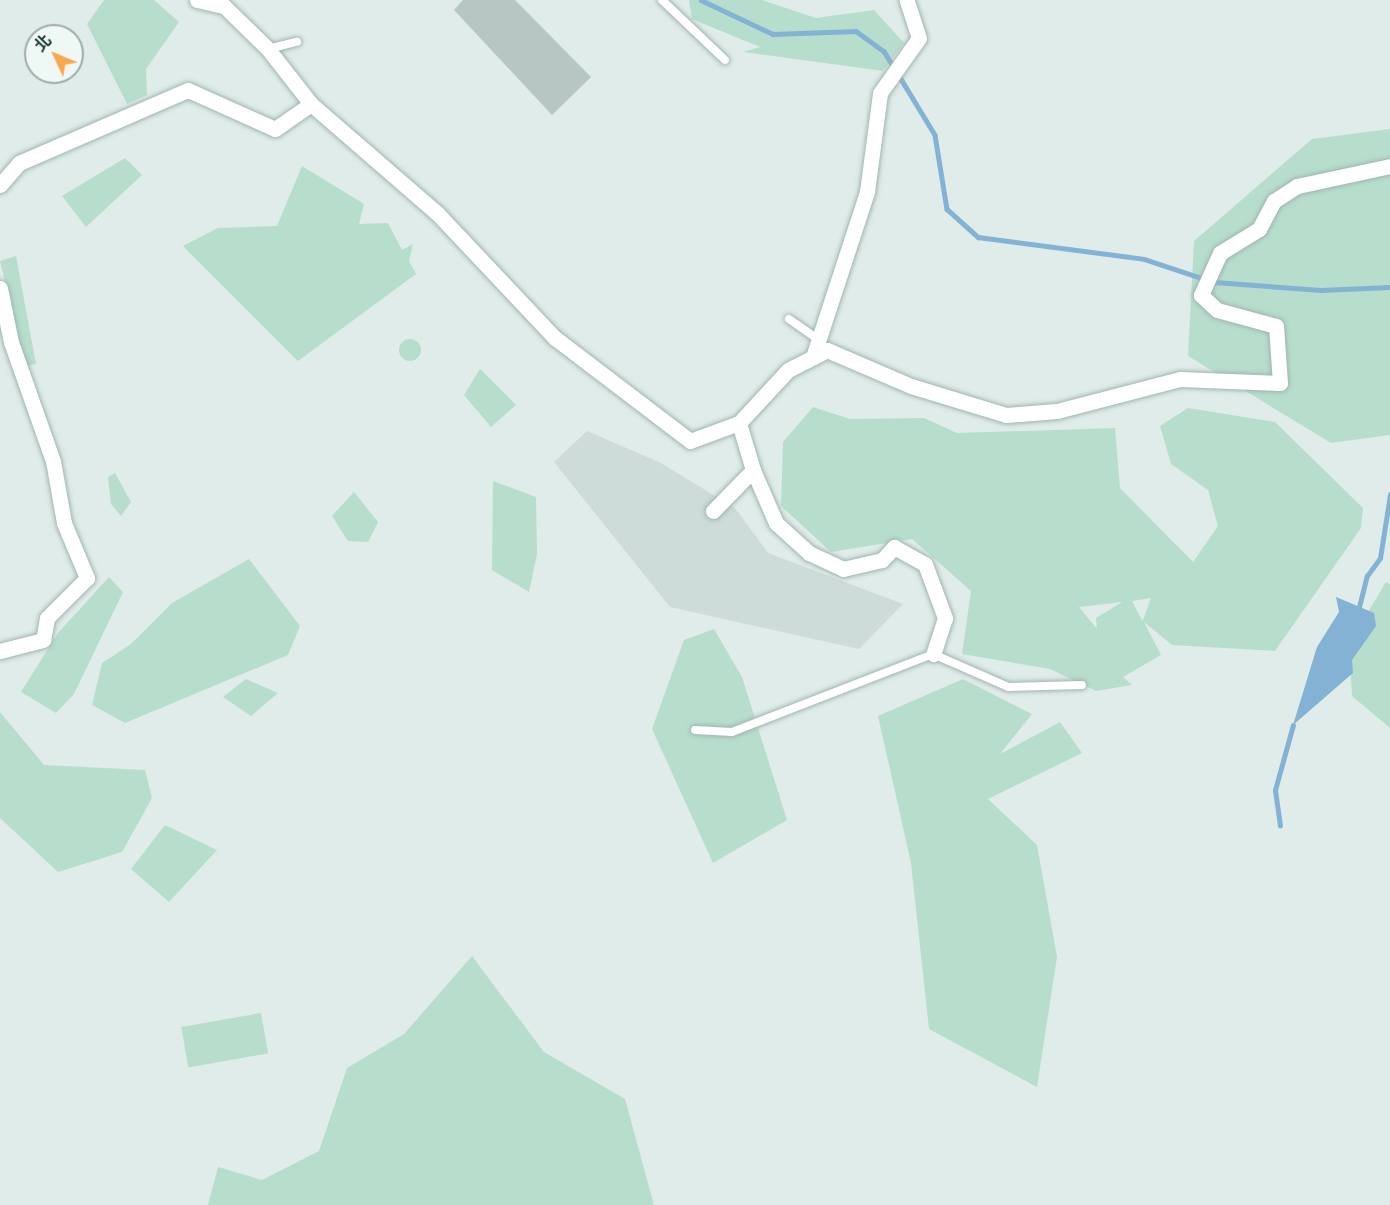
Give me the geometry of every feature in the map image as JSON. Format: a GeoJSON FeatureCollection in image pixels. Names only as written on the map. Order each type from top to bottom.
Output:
{"type":"FeatureCollection","features":[{"type":"Feature","properties":{"kind":"street"},"geometry":{"type":"LineString","coordinates":[[197,0],[224,6],[268,49],[311,104],[437,213],[555,338],[690,441],[739,423],[788,370],[827,350],[911,386],[1006,415],[1057,411],[1180,379],[1280,383],[1276,326],[1217,310],[1201,295],[1220,253],[1259,229],[1274,201],[1297,186],[1390,166]]}},
{"type":"Feature","properties":{"kind":"street"},"geometry":{"type":"LineString","coordinates":[[813,357],[867,192],[880,93],[919,38],[907,0]]}},
{"type":"Feature","properties":{"kind":"street"},"geometry":{"type":"LineString","coordinates":[[0,184],[19,163],[188,90],[275,129],[311,104]]}},
{"type":"Feature","properties":{"kind":"street"},"geometry":{"type":"LineString","coordinates":[[0,288],[11,342],[53,461],[64,523],[87,578],[47,618],[43,640],[0,651]]}},
{"type":"Feature","properties":{"kind":"street"},"geometry":{"type":"LineString","coordinates":[[739,423],[753,470],[776,523],[809,553],[843,569],[882,560],[894,547],[926,564],[945,618],[933,654]]}},
{"type":"Feature","properties":{"kind":"street"},"geometry":{"type":"LineString","coordinates":[[713,511],[753,470]]}},
{"type":"Feature","properties":{"kind":"lane"},"geometry":{"type":"LineString","coordinates":[[662,0],[725,60]]}},
{"type":"Feature","properties":{"kind":"lane"},"geometry":{"type":"LineString","coordinates":[[268,49],[297,42]]}},
{"type":"Feature","properties":{"kind":"lane"},"geometry":{"type":"LineString","coordinates":[[789,319],[818,339]]}},
{"type":"Feature","properties":{"kind":"lane"},"geometry":{"type":"LineString","coordinates":[[695,730],[732,732],[933,654],[1008,687],[1082,685]]}},
{"type":"Feature","properties":{"kind":"shaded area"},"geometry":{"type":"Polygon","coordinates":[[[587,431],[659,462],[735,508],[768,553],[903,604],[859,649],[670,607],[554,462],[587,431]]]}},
{"type":"Feature","properties":{"kind":"green space"},"geometry":{"type":"Polygon","coordinates":[[[104,0],[154,0],[179,22],[146,69],[147,95],[127,104],[87,24],[104,0]]]}},
{"type":"Feature","properties":{"kind":"green space"},"geometry":{"type":"Polygon","coordinates":[[[689,0],[762,0],[816,18],[874,10],[904,43],[883,71],[743,52],[760,47],[692,19],[689,0]]]}},
{"type":"Feature","properties":{"kind":"green space"},"geometry":{"type":"Polygon","coordinates":[[[1390,129],[1390,435],[1331,443],[1188,356],[1194,241],[1312,139],[1390,129]]]}},
{"type":"Feature","properties":{"kind":"green space"},"geometry":{"type":"Polygon","coordinates":[[[125,158],[142,175],[86,227],[62,196],[125,158]]]}},
{"type":"Feature","properties":{"kind":"green space"},"geometry":{"type":"Polygon","coordinates":[[[302,166],[364,204],[359,224],[388,223],[402,250],[413,244],[409,261],[416,274],[298,361],[183,246],[218,228],[277,226],[302,166]]]}},
{"type":"Feature","properties":{"kind":"green space"},"geometry":{"type":"Polygon","coordinates":[[[16,256],[36,364],[25,366],[0,261],[16,256]]]}},
{"type":"Feature","properties":{"kind":"green space"},"geometry":{"type":"Polygon","coordinates":[[[410,339],[418,342],[421,350],[418,358],[410,361],[402,358],[399,350],[402,342],[410,339]]]}},
{"type":"Feature","properties":{"kind":"green space"},"geometry":{"type":"Polygon","coordinates":[[[480,369],[516,405],[491,427],[464,395],[480,369]]]}},
{"type":"Feature","properties":{"kind":"green space"},"geometry":{"type":"Polygon","coordinates":[[[813,407],[850,419],[924,418],[957,433],[1115,428],[1120,488],[1193,562],[1218,526],[1208,490],[1171,464],[1160,426],[1188,408],[1275,422],[1363,508],[1361,528],[1275,651],[1172,645],[1144,622],[1161,655],[1123,677],[1132,685],[1096,691],[1050,669],[962,654],[971,591],[912,539],[831,552],[781,506],[783,442],[813,407]],[[1151,598],[1132,601],[1142,620],[1143,620],[1151,598]],[[1122,602],[1079,607],[1097,629],[1096,618],[1122,602]]]}},
{"type":"Feature","properties":{"kind":"green space"},"geometry":{"type":"Polygon","coordinates":[[[115,473],[131,502],[121,516],[111,504],[108,477],[115,473]]]}},
{"type":"Feature","properties":{"kind":"green space"},"geometry":{"type":"Polygon","coordinates":[[[493,481],[536,497],[537,554],[529,592],[492,570],[493,481]]]}},
{"type":"Feature","properties":{"kind":"green space"},"geometry":{"type":"Polygon","coordinates":[[[354,492],[378,522],[368,542],[348,541],[332,516],[354,492]]]}},
{"type":"Feature","properties":{"kind":"green space"},"geometry":{"type":"Polygon","coordinates":[[[249,559],[300,626],[288,655],[125,723],[92,705],[102,663],[131,644],[172,603],[249,559]]]}},
{"type":"Feature","properties":{"kind":"green space"},"geometry":{"type":"Polygon","coordinates":[[[109,577],[123,592],[74,694],[56,713],[21,692],[58,633],[109,577]]]}},
{"type":"Feature","properties":{"kind":"green space"},"geometry":{"type":"Polygon","coordinates":[[[1386,582],[1390,584],[1390,728],[1352,696],[1349,644],[1386,582]]]}},
{"type":"Feature","properties":{"kind":"green space"},"geometry":{"type":"Polygon","coordinates":[[[714,629],[742,677],[787,820],[713,863],[652,729],[684,640],[714,629]]]}},
{"type":"Feature","properties":{"kind":"green space"},"geometry":{"type":"Polygon","coordinates":[[[246,679],[278,693],[251,716],[223,697],[246,679]]]}},
{"type":"Feature","properties":{"kind":"green space"},"geometry":{"type":"Polygon","coordinates":[[[963,679],[1032,714],[1000,754],[1060,722],[1082,753],[988,799],[1037,845],[1057,957],[1037,1087],[929,1029],[911,863],[878,716],[963,679]]]}},
{"type":"Feature","properties":{"kind":"green space"},"geometry":{"type":"Polygon","coordinates":[[[0,712],[44,765],[145,770],[152,798],[122,852],[58,872],[0,818],[0,712]]]}},
{"type":"Feature","properties":{"kind":"green space"},"geometry":{"type":"Polygon","coordinates":[[[165,825],[217,850],[169,902],[131,869],[165,825]]]}},
{"type":"Feature","properties":{"kind":"green space"},"geometry":{"type":"Polygon","coordinates":[[[472,956],[544,1052],[625,1099],[654,1205],[208,1205],[218,1167],[262,1180],[319,1151],[347,1068],[404,1034],[472,956]]]}},
{"type":"Feature","properties":{"kind":"green space"},"geometry":{"type":"Polygon","coordinates":[[[261,1013],[268,1053],[188,1067],[181,1027],[261,1013]]]}},
{"type":"Feature","properties":{"kind":"water"},"geometry":{"type":"Polygon","coordinates":[[[1336,597],[1374,613],[1376,626],[1352,660],[1353,673],[1293,725],[1317,647],[1339,612],[1336,597]]]}},
{"type":"Feature","properties":{"kind":"building"},"geometry":{"type":"Polygon","coordinates":[[[463,0],[515,0],[591,77],[552,115],[454,10],[463,0]]]}},
{"type":"Feature","properties":{"kind":"waterway"},"geometry":{"type":"LineString","coordinates":[[701,0],[773,34],[856,31],[884,51],[935,135],[947,209],[978,237],[1144,259],[1214,282],[1321,290],[1390,287]]}},
{"type":"Feature","properties":{"kind":"waterway"},"geometry":{"type":"LineString","coordinates":[[1359,607],[1367,576],[1380,558],[1390,495]]}},
{"type":"Feature","properties":{"kind":"waterway"},"geometry":{"type":"LineString","coordinates":[[1280,826],[1275,790],[1293,725]]}}]}
